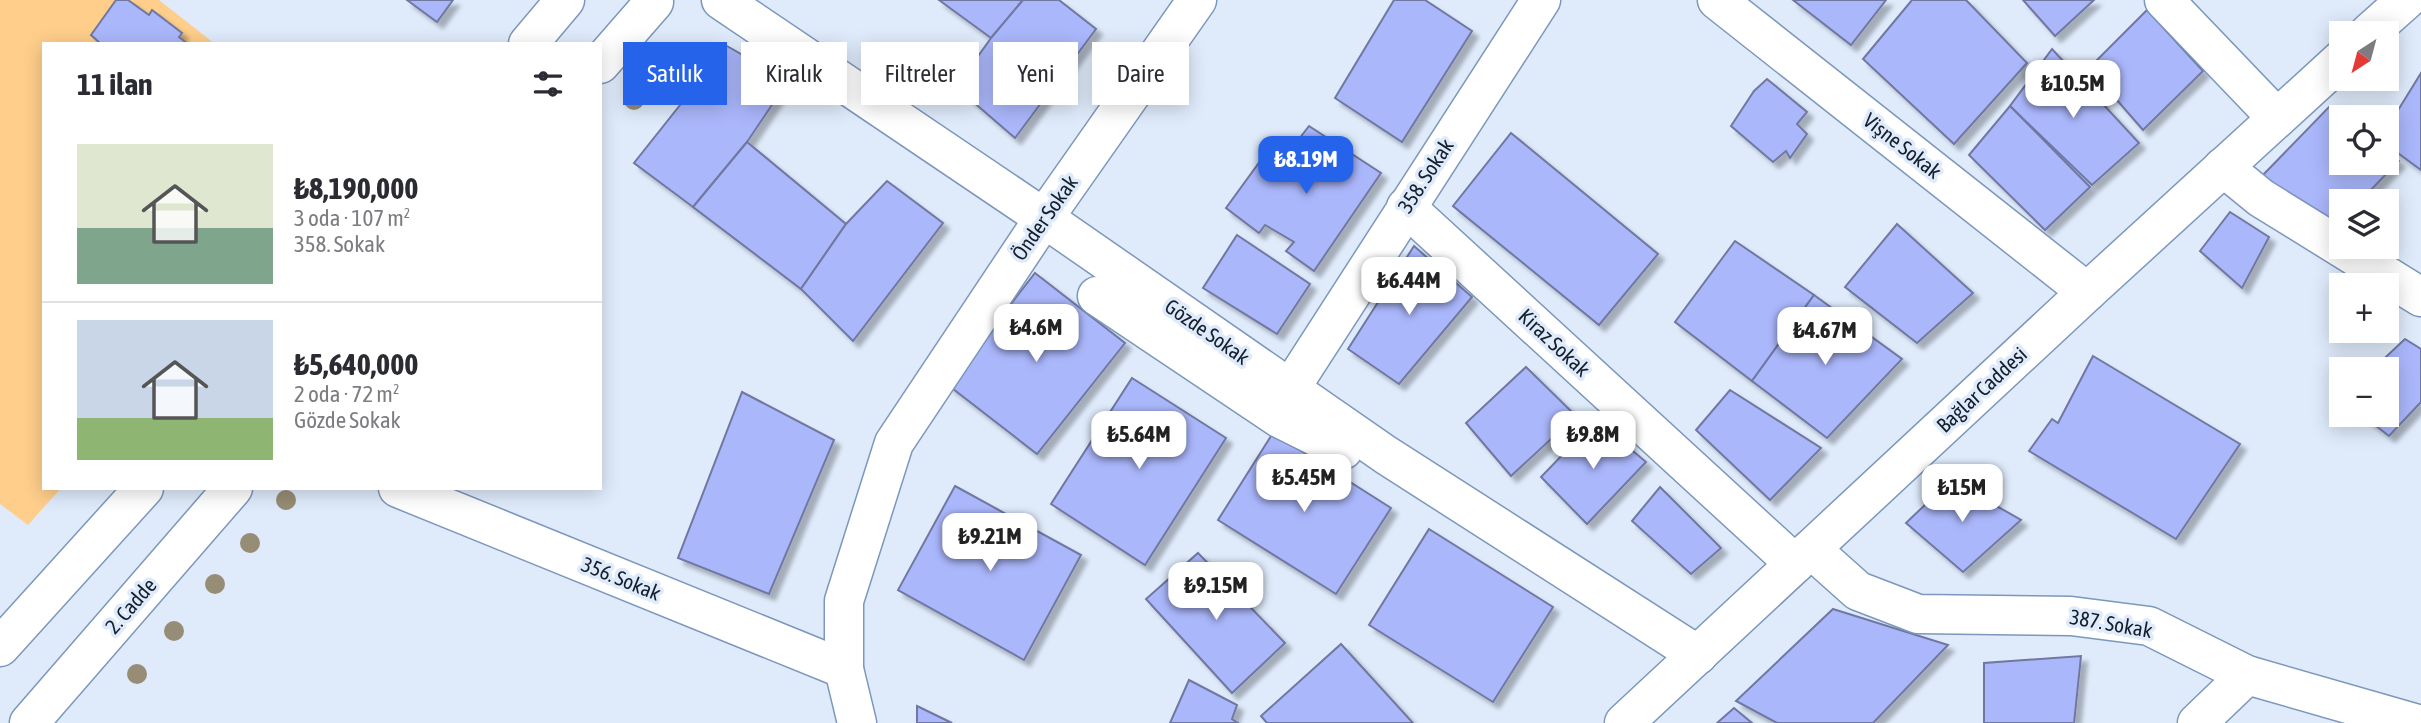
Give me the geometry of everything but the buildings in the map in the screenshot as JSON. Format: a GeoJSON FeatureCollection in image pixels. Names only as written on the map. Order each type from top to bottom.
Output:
{"type":"FeatureCollection","features":[{"type":"Feature","properties":{"kind":"street"},"geometry":{"type":"LineString","coordinates":[[530,42],[565,0]]}},
{"type":"Feature","properties":{"kind":"street","name":"Gözde Sokak"},"geometry":{"type":"LineString","coordinates":[[722,0],[1044,218],[1386,455],[1698,655]]}},
{"type":"Feature","properties":{"kind":"street","name":"Önder Sokak"},"geometry":{"type":"LineString","coordinates":[[857,723],[844,669],[844,601],[894,443],[1044,218],[1197,0]]}},
{"type":"Feature","properties":{"kind":"street","name":"358. Sokak"},"geometry":{"type":"LineString","coordinates":[[1290,389],[1541,0]]}},
{"type":"Feature","properties":{"kind":"street","name":"Vişne Sokak"},"geometry":{"type":"LineString","coordinates":[[1717,0],[2087,292]]}},
{"type":"Feature","properties":{"kind":"street"},"geometry":{"type":"LineString","coordinates":[[2164,0],[2277,118]]}},
{"type":"Feature","properties":{"kind":"street"},"geometry":{"type":"LineString","coordinates":[[2382,21],[2406,0]]}},
{"type":"Feature","properties":{"kind":"street"},"geometry":{"type":"LineString","coordinates":[[602,62],[657,1]]}},
{"type":"Feature","properties":{"kind":"street","name":"Bağlar Caddesi"},"geometry":{"type":"LineString","coordinates":[[1624,723],[2329,71]]}},
{"type":"Feature","properties":{"kind":"street"},"geometry":{"type":"LineString","coordinates":[[2223,167],[2261,198],[2421,297]]}},
{"type":"Feature","properties":{"kind":"street","name":"Kiraz Sokak"},"geometry":{"type":"LineString","coordinates":[[1406,207],[1803,556]]}},
{"type":"Feature","properties":{"kind":"street"},"geometry":{"type":"LineString","coordinates":[[1097,296],[1279,418],[1351,454],[1386,455]]}},
{"type":"Feature","properties":{"kind":"street"},"geometry":{"type":"LineString","coordinates":[[0,647],[142,490]]}},
{"type":"Feature","properties":{"kind":"street","name":"2. Cadde"},"geometry":{"type":"LineString","coordinates":[[29,723],[231,490]]}},
{"type":"Feature","properties":{"kind":"street","name":"356. Sokak"},"geometry":{"type":"LineString","coordinates":[[403,490],[844,669]]}},
{"type":"Feature","properties":{"kind":"street","name":"387. Sokak"},"geometry":{"type":"LineString","coordinates":[[1803,556],[1858,591],[1918,614],[2071,616],[2149,626],[2247,675],[2412,716]]}},
{"type":"Feature","properties":{"kind":"street"},"geometry":{"type":"LineString","coordinates":[[2197,723],[2247,675]]}},
{"type":"Feature","properties":{"kind":"shaded area"},"geometry":{"type":"Polygon","coordinates":[[[0,0],[159,0],[212,42],[42,42],[42,490],[59,490],[28,525],[0,504],[0,0]]]}}]}
